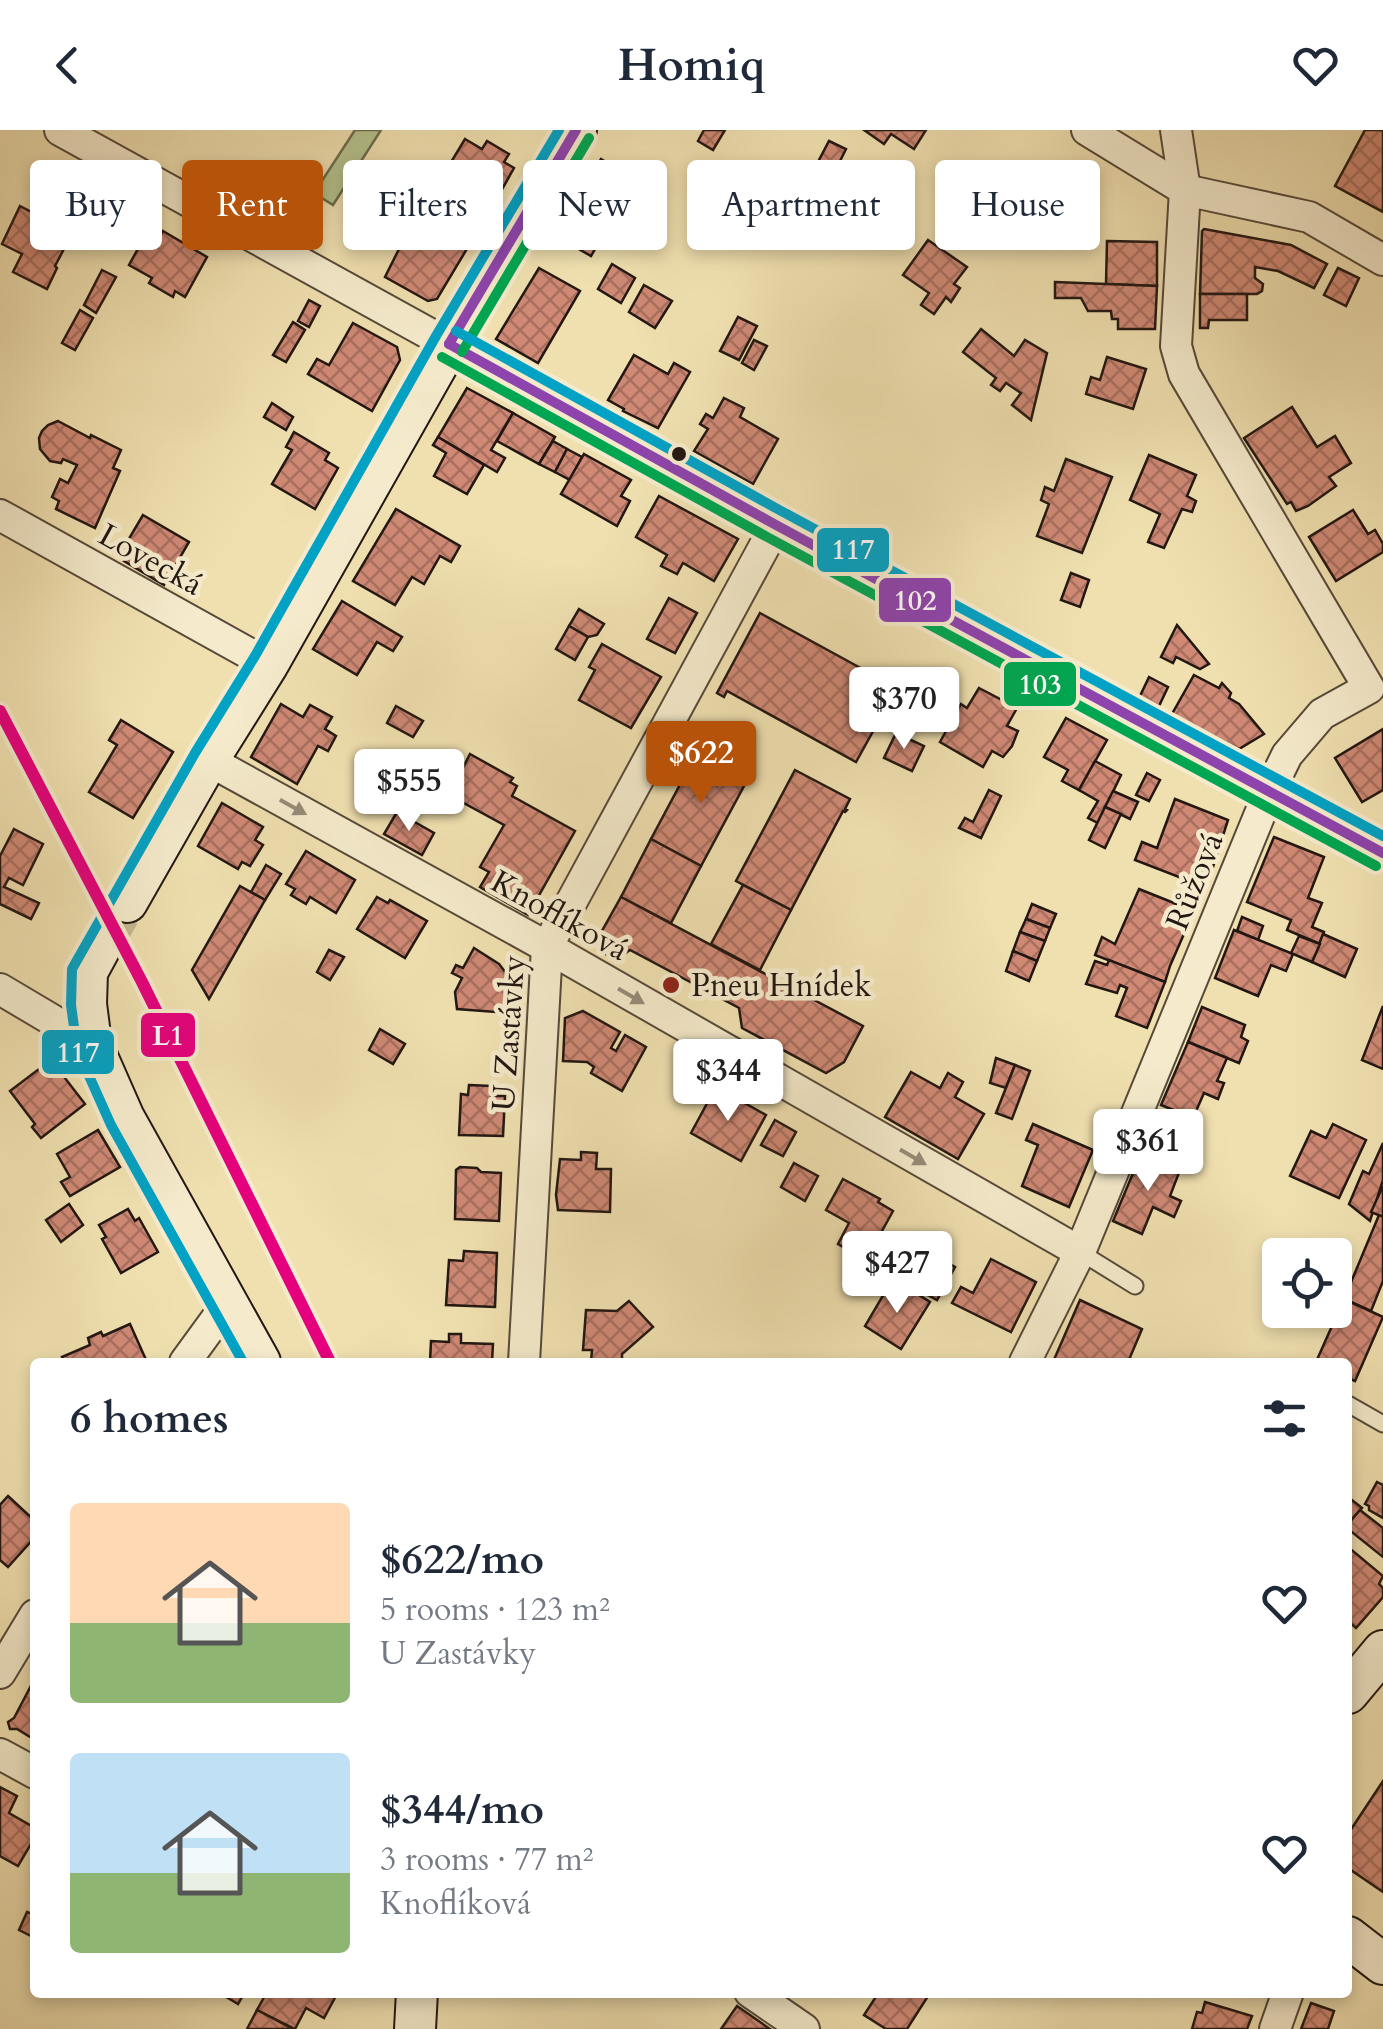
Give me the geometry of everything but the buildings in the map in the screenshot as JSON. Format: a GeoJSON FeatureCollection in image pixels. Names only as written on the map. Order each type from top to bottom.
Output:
{"type":"FeatureCollection","features":[{"type":"Feature","properties":{"kind":"street"},"geometry":{"type":"LineString","coordinates":[[60,130],[776,525],[1383,853]]}},
{"type":"Feature","properties":{"kind":"street"},"geometry":{"type":"LineString","coordinates":[[127,902],[576,130]]}},
{"type":"Feature","properties":{"kind":"street"},"geometry":{"type":"LineString","coordinates":[[1087,130],[1185,190],[1309,217],[1383,260]]}},
{"type":"Feature","properties":{"kind":"street","name":"Růžová"},"geometry":{"type":"LineString","coordinates":[[1027,1358],[1080,1252],[1268,792],[1287,755],[1322,714],[1376,685],[1184,374],[1176,346],[1185,190],[1176,130]]}},
{"type":"Feature","properties":{"kind":"street","name":"Lovecká"},"geometry":{"type":"LineString","coordinates":[[0,515],[268,664]]}},
{"type":"Feature","properties":{"kind":"street","name":"U Zastávky"},"geometry":{"type":"LineString","coordinates":[[524,1358],[546,947],[776,525]]}},
{"type":"Feature","properties":{"kind":"street","name":"Knoflíková"},"geometry":{"type":"LineString","coordinates":[[208,760],[546,947],[1080,1252]]}},
{"type":"Feature","properties":{"kind":"street"},"geometry":{"type":"LineString","coordinates":[[100,948],[88,972],[86,1004],[91,1044],[124,1118],[258,1358]]}},
{"type":"Feature","properties":{"kind":"street"},"geometry":{"type":"LineString","coordinates":[[0,989],[91,1044]]}},
{"type":"Feature","properties":{"kind":"street"},"geometry":{"type":"LineString","coordinates":[[188,1358],[228,1302]]}},
{"type":"Feature","properties":{"kind":"street"},"geometry":{"type":"LineString","coordinates":[[0,1673],[30,1622]]}},
{"type":"Feature","properties":{"kind":"street"},"geometry":{"type":"LineString","coordinates":[[1352,1688],[1383,1651]]}},
{"type":"Feature","properties":{"kind":"street"},"geometry":{"type":"LineString","coordinates":[[0,1754],[30,1771]]}},
{"type":"Feature","properties":{"kind":"street"},"geometry":{"type":"LineString","coordinates":[[1352,1940],[1383,1964]]}},
{"type":"Feature","properties":{"kind":"street"},"geometry":{"type":"LineString","coordinates":[[415,2029],[417,1998]]}},
{"type":"Feature","properties":{"kind":"street"},"geometry":{"type":"LineString","coordinates":[[759,1998],[804,2029]]}},
{"type":"Feature","properties":{"kind":"street"},"geometry":{"type":"LineString","coordinates":[[1275,2029],[1286,1998]]}},
{"type":"Feature","properties":{"kind":"lane","name":"Knoflíková"},"geometry":{"type":"LineString","coordinates":[[1080,1252],[1135,1286]]}},
{"type":"Feature","properties":{"kind":"lane"},"geometry":{"type":"LineString","coordinates":[[1352,1406],[1383,1424]]}},
{"type":"Feature","properties":{"kind":"green space"},"geometry":{"type":"Polygon","coordinates":[[[355,130],[381,130],[362,160],[343,160],[343,189],[333,205],[323,199],[323,179],[355,130]]]}},
{"type":"Feature","properties":{"kind":"tunnel"},"geometry":{"type":"LineString","coordinates":[[100,948],[127,902]]}},
{"type":"Feature","properties":{"kind":"transit line","name":"117"},"geometry":{"type":"LineString","coordinates":[[241,1358],[111,1125],[77,1049],[71,1005],[72,969],[559,130]]}},
{"type":"Feature","properties":{"kind":"transit line","name":"102"},"geometry":{"type":"LineString","coordinates":[[449,344],[576,130]]}},
{"type":"Feature","properties":{"kind":"transit line","name":"103"},"geometry":{"type":"LineString","coordinates":[[462,352],[589,138]]}},
{"type":"Feature","properties":{"kind":"transit line","name":"117"},"geometry":{"type":"LineString","coordinates":[[456,331],[1383,836]]}},
{"type":"Feature","properties":{"kind":"transit line","name":"102"},"geometry":{"type":"LineString","coordinates":[[449,344],[1383,853]]}},
{"type":"Feature","properties":{"kind":"transit line","name":"103"},"geometry":{"type":"LineString","coordinates":[[442,357],[1376,866]]}},
{"type":"Feature","properties":{"kind":"transit line","name":"L1"},"geometry":{"type":"LineString","coordinates":[[0,711],[142,982],[328,1358]]}},
{"type":"Feature","properties":{"kind":"place","name":"Pneu Hnídek"},"geometry":{"type":"Point","coordinates":[671,985]}}]}
